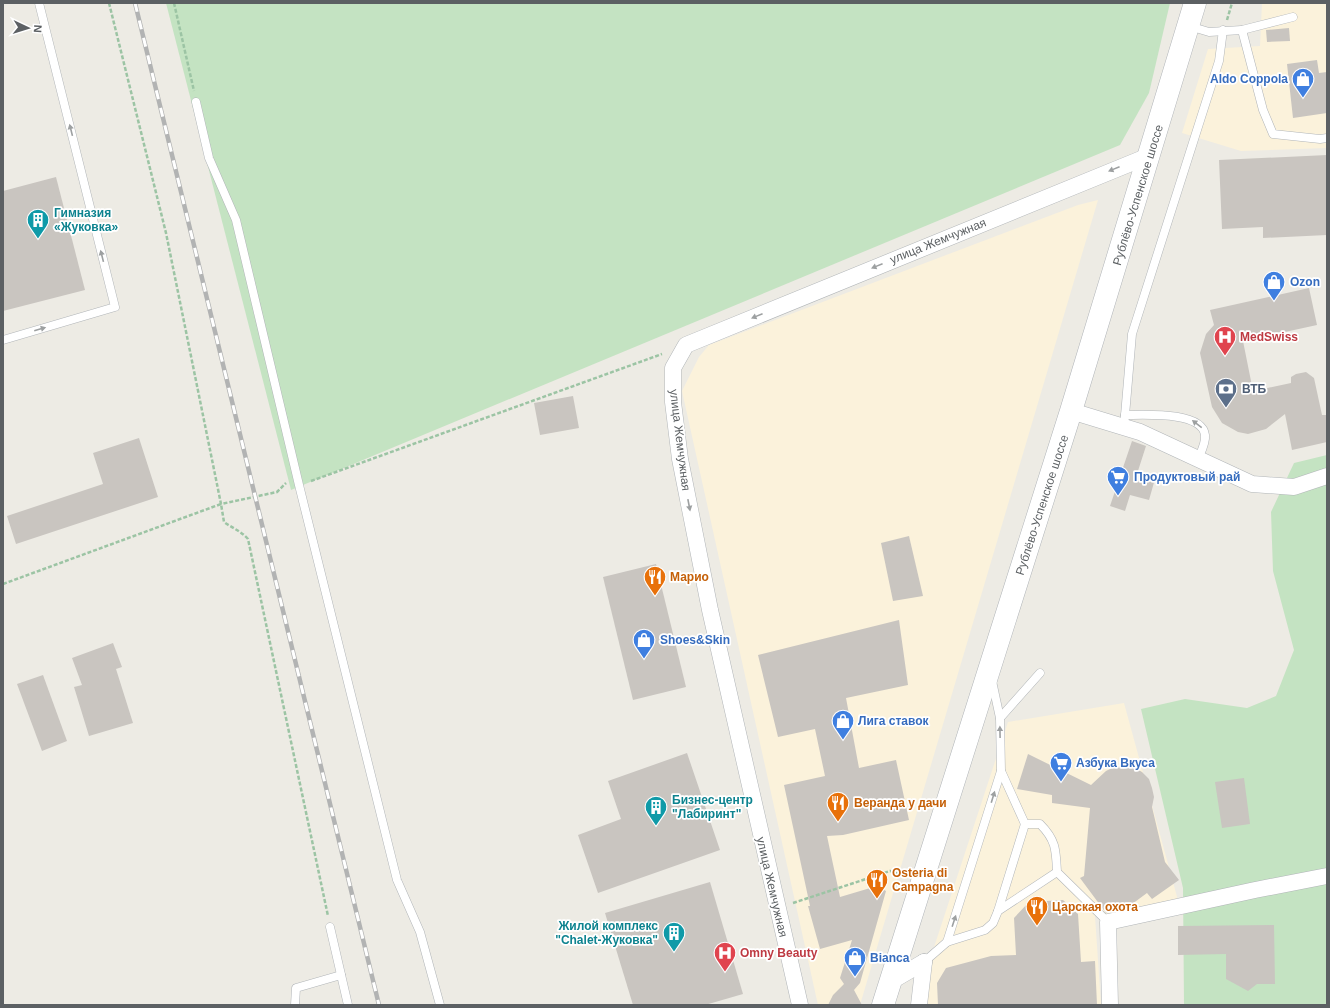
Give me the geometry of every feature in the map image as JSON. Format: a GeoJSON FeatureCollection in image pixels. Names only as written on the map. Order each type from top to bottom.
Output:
{"type":"FeatureCollection","features":[{"type":"Feature","properties":{"kind":"main road","name":"Рублёво-Успенское шоссе"},"geometry":{"type":"LineString","coordinates":[[883,1005],[990,670],[1151,155],[1195,3]]}},
{"type":"Feature","properties":{"kind":"street","name":"улица Жемчужная"},"geometry":{"type":"LineString","coordinates":[[796,1004],[777,908],[710,610],[680,459],[673,402],[673,368],[686,345],[1151,155]]}},
{"type":"Feature","properties":{"kind":"street"},"geometry":{"type":"LineString","coordinates":[[1071,411],[1125,421],[1140,432],[1252,484],[1294,487],[1327,476]]}},
{"type":"Feature","properties":{"kind":"street"},"geometry":{"type":"LineString","coordinates":[[1110,1005],[1108,922],[1327,876]]}},
{"type":"Feature","properties":{"kind":"street"},"geometry":{"type":"LineString","coordinates":[[890,982],[924,962]]}},
{"type":"Feature","properties":{"kind":"street"},"geometry":{"type":"LineString","coordinates":[[919,1005],[924,962]]}},
{"type":"Feature","properties":{"kind":"lane"},"geometry":{"type":"LineString","coordinates":[[3,340],[115,307],[39,3]]}},
{"type":"Feature","properties":{"kind":"lane"},"geometry":{"type":"LineString","coordinates":[[1189,26],[1209,32],[1242,30],[1293,17]]}},
{"type":"Feature","properties":{"kind":"lane"},"geometry":{"type":"LineString","coordinates":[[1198,459],[1205,435],[1203,428],[1198,422],[1179,417],[1125,421],[1132,334],[1219,61],[1223,30]]}},
{"type":"Feature","properties":{"kind":"lane"},"geometry":{"type":"LineString","coordinates":[[1242,30],[1263,110],[1273,134],[1320,139],[1327,138]]}},
{"type":"Feature","properties":{"kind":"lane"},"geometry":{"type":"LineString","coordinates":[[196,102],[208,158],[236,220],[298,485],[397,880],[420,932],[440,1005]]}},
{"type":"Feature","properties":{"kind":"lane"},"geometry":{"type":"LineString","coordinates":[[947,942],[1001,771],[1000,718],[990,670]]}},
{"type":"Feature","properties":{"kind":"lane"},"geometry":{"type":"LineString","coordinates":[[1000,718],[1040,673]]}},
{"type":"Feature","properties":{"kind":"lane"},"geometry":{"type":"LineString","coordinates":[[924,962],[947,942],[985,930],[993,923],[998,911],[1025,824],[1001,771]]}},
{"type":"Feature","properties":{"kind":"lane"},"geometry":{"type":"LineString","coordinates":[[1025,824],[1040,824],[1049,833],[1056,848],[1057,872],[1108,922]]}},
{"type":"Feature","properties":{"kind":"lane"},"geometry":{"type":"LineString","coordinates":[[998,911],[1057,872]]}},
{"type":"Feature","properties":{"kind":"lane"},"geometry":{"type":"LineString","coordinates":[[330,927],[348,1005]]}},
{"type":"Feature","properties":{"kind":"lane"},"geometry":{"type":"LineString","coordinates":[[295,1005],[296,988],[341,975]]}},
{"type":"Feature","properties":{"kind":"path"},"geometry":{"type":"LineString","coordinates":[[109,3],[166,233],[224,522],[232,528],[242,532],[248,539],[330,927]]}},
{"type":"Feature","properties":{"kind":"path"},"geometry":{"type":"LineString","coordinates":[[174,3],[196,102]]}},
{"type":"Feature","properties":{"kind":"path"},"geometry":{"type":"LineString","coordinates":[[1223,30],[1232,3]]}},
{"type":"Feature","properties":{"kind":"path"},"geometry":{"type":"LineString","coordinates":[[298,485],[686,345]]}},
{"type":"Feature","properties":{"kind":"path"},"geometry":{"type":"LineString","coordinates":[[3,584],[221,504],[277,492],[296,474]]}},
{"type":"Feature","properties":{"kind":"path"},"geometry":{"type":"LineString","coordinates":[[777,908],[890,871],[903,875]]}},
{"type":"Feature","properties":{"kind":"path"},"geometry":{"type":"LineString","coordinates":[[936,886],[962,895]]}},
{"type":"Feature","properties":{"kind":"shaded area"},"geometry":{"type":"Polygon","coordinates":[[[1262,3],[1327,3],[1327,148],[1241,151],[1182,133],[1208,49],[1260,46],[1262,3]]]}},
{"type":"Feature","properties":{"kind":"shaded area"},"geometry":{"type":"Polygon","coordinates":[[[1098,200],[860,1005],[818,1005],[682,391],[699,357],[709,345],[1078,205],[1098,200]]]}},
{"type":"Feature","properties":{"kind":"shaded area"},"geometry":{"type":"Polygon","coordinates":[[[1124,703],[1179,904],[1095,916],[1101,1005],[915,1005],[1008,722],[1124,703]]]}},
{"type":"Feature","properties":{"kind":"green space"},"geometry":{"type":"Polygon","coordinates":[[[166,3],[1170,3],[1149,93],[1120,145],[291,490],[166,3]]]}},
{"type":"Feature","properties":{"kind":"green space"},"geometry":{"type":"Polygon","coordinates":[[[1327,455],[1327,1005],[1184,1005],[1183,888],[1141,709],[1185,699],[1247,708],[1276,696],[1294,650],[1273,571],[1271,512],[1294,463],[1327,455]]]}},
{"type":"Feature","properties":{"kind":"building"},"geometry":{"type":"Polygon","coordinates":[[[1289,28],[1290,41],[1267,42],[1266,30],[1289,28]]]}},
{"type":"Feature","properties":{"kind":"building"},"geometry":{"type":"Polygon","coordinates":[[[1317,60],[1319,73],[1327,72],[1327,113],[1293,118],[1287,64],[1317,60]]]}},
{"type":"Feature","properties":{"kind":"building"},"geometry":{"type":"Polygon","coordinates":[[[1327,155],[1327,235],[1263,238],[1263,227],[1222,229],[1219,160],[1327,155]]]}},
{"type":"Feature","properties":{"kind":"building","name":"Гимназия «Жуковка»"},"geometry":{"type":"Polygon","coordinates":[[[56,177],[85,290],[3,311],[3,191],[56,177]]]}},
{"type":"Feature","properties":{"kind":"building"},"geometry":{"type":"Polygon","coordinates":[[[1309,288],[1317,325],[1243,341],[1253,391],[1291,383],[1291,377],[1296,374],[1306,372],[1314,378],[1322,415],[1327,415],[1327,442],[1292,450],[1285,414],[1266,429],[1248,434],[1238,432],[1222,423],[1212,407],[1200,353],[1206,334],[1214,325],[1210,310],[1309,288]]]}},
{"type":"Feature","properties":{"kind":"building"},"geometry":{"type":"Polygon","coordinates":[[[573,396],[579,428],[540,435],[534,403],[573,396]]]}},
{"type":"Feature","properties":{"kind":"building"},"geometry":{"type":"Polygon","coordinates":[[[139,438],[158,497],[16,544],[7,516],[103,484],[93,453],[139,438]]]}},
{"type":"Feature","properties":{"kind":"building"},"geometry":{"type":"Polygon","coordinates":[[[1132,441],[1146,446],[1137,474],[1155,479],[1149,500],[1130,495],[1125,511],[1110,506],[1132,441]]]}},
{"type":"Feature","properties":{"kind":"building"},"geometry":{"type":"Polygon","coordinates":[[[909,536],[923,596],[893,601],[881,543],[909,536]]]}},
{"type":"Feature","properties":{"kind":"building"},"geometry":{"type":"Polygon","coordinates":[[[656,564],[686,687],[633,700],[603,577],[656,564]]]}},
{"type":"Feature","properties":{"kind":"building"},"geometry":{"type":"Polygon","coordinates":[[[899,620],[908,685],[846,698],[859,768],[896,760],[909,820],[843,835],[827,836],[840,897],[877,886],[886,891],[860,983],[854,990],[862,1005],[828,1005],[833,995],[844,984],[840,978],[852,940],[820,949],[808,906],[810,906],[784,785],[825,776],[815,729],[778,737],[758,655],[899,620]]]}},
{"type":"Feature","properties":{"kind":"building"},"geometry":{"type":"Polygon","coordinates":[[[113,643],[122,667],[116,669],[133,723],[89,736],[74,687],[82,685],[72,658],[113,643]]]}},
{"type":"Feature","properties":{"kind":"building"},"geometry":{"type":"Polygon","coordinates":[[[43,675],[67,741],[42,751],[17,684],[43,675]]]}},
{"type":"Feature","properties":{"kind":"building","name":"Бизнес-центр \"Лабиринт\""},"geometry":{"type":"Polygon","coordinates":[[[687,753],[720,850],[598,893],[578,835],[621,819],[608,781],[687,753]]]}},
{"type":"Feature","properties":{"kind":"building"},"geometry":{"type":"Polygon","coordinates":[[[1028,754],[1091,785],[1106,771],[1114,767],[1133,767],[1142,772],[1149,779],[1152,788],[1154,797],[1152,807],[1165,862],[1179,880],[1152,899],[1147,893],[1128,907],[1123,902],[1106,913],[1080,878],[1084,876],[1090,808],[1052,803],[1052,795],[1017,789],[1028,754]]]}},
{"type":"Feature","properties":{"kind":"building"},"geometry":{"type":"Polygon","coordinates":[[[1244,778],[1250,824],[1222,828],[1215,782],[1244,778]]]}},
{"type":"Feature","properties":{"kind":"building","name":"Жилой комплекс \"Chalet-Жуковка\""},"geometry":{"type":"Polygon","coordinates":[[[710,882],[743,994],[705,1005],[633,1005],[605,913],[710,882]]]}},
{"type":"Feature","properties":{"kind":"building"},"geometry":{"type":"Polygon","coordinates":[[[1063,900],[1078,914],[1081,962],[1095,961],[1097,1005],[938,1005],[937,983],[946,968],[991,956],[1016,955],[1014,918],[1029,902],[1063,900]]]}},
{"type":"Feature","properties":{"kind":"building"},"geometry":{"type":"Polygon","coordinates":[[[1274,925],[1275,984],[1257,984],[1248,991],[1226,979],[1226,954],[1178,955],[1178,926],[1274,925]]]}},
{"type":"Feature","properties":{"kind":"railway"},"geometry":{"type":"LineString","coordinates":[[135,3],[379,1005]]}},
{"type":"Feature","properties":{"kind":"place","name":"Aldo Coppola"},"geometry":{"type":"Point","coordinates":[1303,98]}},
{"type":"Feature","properties":{"kind":"place","name":"Гимназия «Жуковка»"},"geometry":{"type":"Point","coordinates":[38,240]}},
{"type":"Feature","properties":{"kind":"place","name":"Ozon"},"geometry":{"type":"Point","coordinates":[1274,302]}},
{"type":"Feature","properties":{"kind":"place","name":"MedSwiss"},"geometry":{"type":"Point","coordinates":[1225,356]}},
{"type":"Feature","properties":{"kind":"place","name":"ВТБ"},"geometry":{"type":"Point","coordinates":[1226,408]}},
{"type":"Feature","properties":{"kind":"place","name":"Продуктовый рай"},"geometry":{"type":"Point","coordinates":[1118,496]}},
{"type":"Feature","properties":{"kind":"place","name":"Марио"},"geometry":{"type":"Point","coordinates":[655,596]}},
{"type":"Feature","properties":{"kind":"place","name":"Shoes&Skin"},"geometry":{"type":"Point","coordinates":[644,660]}},
{"type":"Feature","properties":{"kind":"place","name":"Лига ставок"},"geometry":{"type":"Point","coordinates":[843,740]}},
{"type":"Feature","properties":{"kind":"place","name":"Азбука Вкуса"},"geometry":{"type":"Point","coordinates":[1061,782]}},
{"type":"Feature","properties":{"kind":"place","name":"Веранда у дачи"},"geometry":{"type":"Point","coordinates":[838,822]}},
{"type":"Feature","properties":{"kind":"place","name":"Бизнес-центр \"Лабиринт\""},"geometry":{"type":"Point","coordinates":[656,826]}},
{"type":"Feature","properties":{"kind":"place","name":"Osteria di Campagna"},"geometry":{"type":"Point","coordinates":[877,900]}},
{"type":"Feature","properties":{"kind":"place","name":"Царская охота"},"geometry":{"type":"Point","coordinates":[1037,926]}},
{"type":"Feature","properties":{"kind":"place","name":"Жилой комплекс \"Chalet-Жуковка\""},"geometry":{"type":"Point","coordinates":[674,952]}},
{"type":"Feature","properties":{"kind":"place","name":"Omny Beauty"},"geometry":{"type":"Point","coordinates":[725,972]}},
{"type":"Feature","properties":{"kind":"place","name":"Bianca"},"geometry":{"type":"Point","coordinates":[855,978]}}]}
